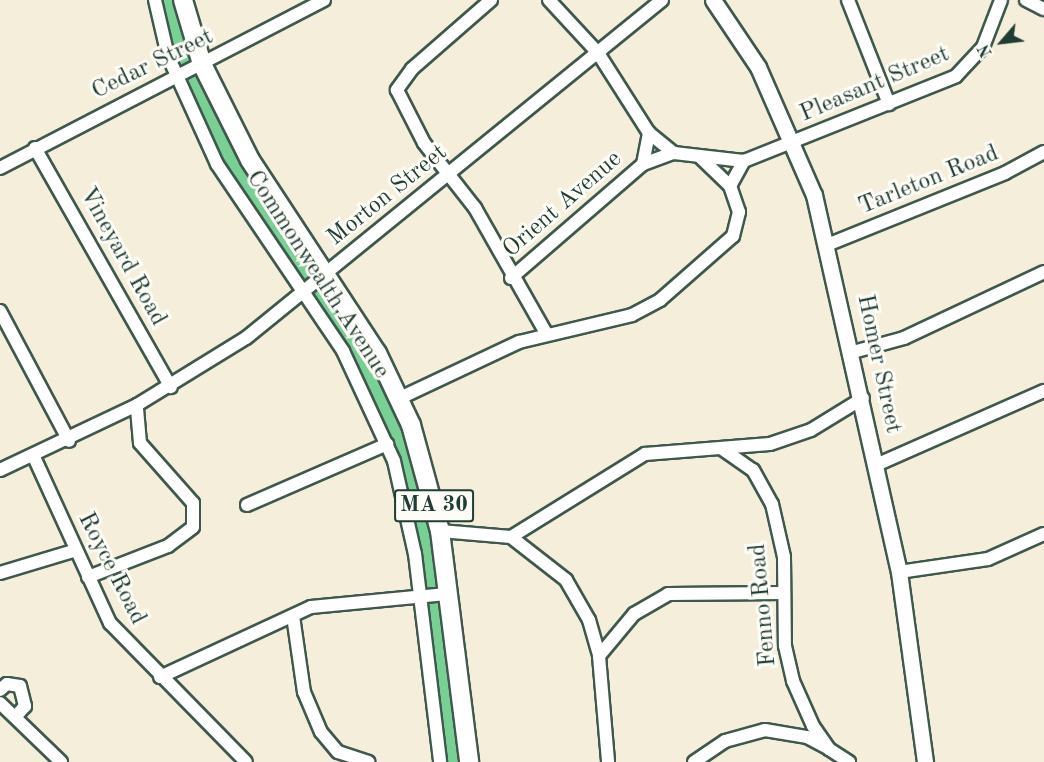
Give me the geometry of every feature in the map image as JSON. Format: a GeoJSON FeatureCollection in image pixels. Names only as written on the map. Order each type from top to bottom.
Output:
{"type":"FeatureCollection","features":[{"type":"Feature","properties":{"kind":"main road","name":"Commonwealth Avenue"},"geometry":{"type":"LineString","coordinates":[[183,0],[202,64],[250,160],[326,274],[400,398],[425,467],[440,531],[446,594],[469,762]]}},
{"type":"Feature","properties":{"kind":"street","name":"Commonwealth Avenue"},"geometry":{"type":"LineString","coordinates":[[155,0],[177,78],[217,164],[354,372],[387,444],[407,513],[420,596],[440,762]]}},
{"type":"Feature","properties":{"kind":"street","name":"Cedar Street"},"geometry":{"type":"LineString","coordinates":[[0,168],[35,147],[177,78],[324,0]]}},
{"type":"Feature","properties":{"kind":"street"},"geometry":{"type":"LineString","coordinates":[[491,0],[412,69],[397,90],[424,143],[449,173],[546,333]]}},
{"type":"Feature","properties":{"kind":"street"},"geometry":{"type":"LineString","coordinates":[[549,0],[598,53],[649,133],[674,153],[701,158],[744,161],[730,186]]}},
{"type":"Feature","properties":{"kind":"street","name":"Morton Street"},"geometry":{"type":"LineString","coordinates":[[0,470],[69,441],[171,387],[304,293],[662,0]]}},
{"type":"Feature","properties":{"kind":"street","name":"Homer Street"},"geometry":{"type":"LineString","coordinates":[[713,0],[744,42],[794,143],[827,245],[853,352],[899,572],[925,762]]}},
{"type":"Feature","properties":{"kind":"street"},"geometry":{"type":"LineString","coordinates":[[848,0],[889,104]]}},
{"type":"Feature","properties":{"kind":"street","name":"Pleasant Street"},"geometry":{"type":"LineString","coordinates":[[744,161],[889,104],[968,68],[983,47],[1001,0]]}},
{"type":"Feature","properties":{"kind":"street"},"geometry":{"type":"LineString","coordinates":[[1026,0],[1044,9]]}},
{"type":"Feature","properties":{"kind":"street","name":"Orient Avenue"},"geometry":{"type":"LineString","coordinates":[[643,164],[649,133]]}},
{"type":"Feature","properties":{"kind":"street","name":"Vineyard Road"},"geometry":{"type":"LineString","coordinates":[[35,147],[171,387]]}},
{"type":"Feature","properties":{"kind":"street","name":"Tarleton Road"},"geometry":{"type":"LineString","coordinates":[[827,245],[1005,173],[1044,152]]}},
{"type":"Feature","properties":{"kind":"street","name":"Orient Avenue"},"geometry":{"type":"LineString","coordinates":[[511,278],[643,164],[674,153]]}},
{"type":"Feature","properties":{"kind":"street"},"geometry":{"type":"LineString","coordinates":[[400,398],[476,359],[546,333],[632,315],[689,278],[734,236],[739,212],[730,186],[701,158]]}},
{"type":"Feature","properties":{"kind":"street"},"geometry":{"type":"LineString","coordinates":[[853,352],[904,338],[1044,272]]}},
{"type":"Feature","properties":{"kind":"street"},"geometry":{"type":"LineString","coordinates":[[0,311],[69,441]]}},
{"type":"Feature","properties":{"kind":"street"},"geometry":{"type":"LineString","coordinates":[[876,465],[1044,391]]}},
{"type":"Feature","properties":{"kind":"street"},"geometry":{"type":"LineString","coordinates":[[511,537],[645,454],[721,448],[793,438],[862,398]]}},
{"type":"Feature","properties":{"kind":"street"},"geometry":{"type":"LineString","coordinates":[[88,577],[168,546],[193,527],[194,503],[140,443],[138,405]]}},
{"type":"Feature","properties":{"kind":"street"},"geometry":{"type":"LineString","coordinates":[[247,505],[387,444]]}},
{"type":"Feature","properties":{"kind":"street","name":"Fenno Road"},"geometry":{"type":"LineString","coordinates":[[721,448],[753,470],[772,504],[784,557],[785,646],[793,681],[829,749],[849,762]]}},
{"type":"Feature","properties":{"kind":"street","name":"Royce Road"},"geometry":{"type":"LineString","coordinates":[[34,457],[88,577],[119,636],[246,762]]}},
{"type":"Feature","properties":{"kind":"street"},"geometry":{"type":"LineString","coordinates":[[440,531],[511,537],[566,580],[589,620],[599,656],[608,762]]}},
{"type":"Feature","properties":{"kind":"street"},"geometry":{"type":"LineString","coordinates":[[899,572],[988,559],[1044,534]]}},
{"type":"Feature","properties":{"kind":"street"},"geometry":{"type":"LineString","coordinates":[[0,573],[76,550]]}},
{"type":"Feature","properties":{"kind":"street"},"geometry":{"type":"LineString","coordinates":[[599,656],[634,614],[668,594],[783,593]]}},
{"type":"Feature","properties":{"kind":"street"},"geometry":{"type":"LineString","coordinates":[[160,677],[324,604],[446,594]]}},
{"type":"Feature","properties":{"kind":"street"},"geometry":{"type":"LineString","coordinates":[[293,616],[304,692],[321,732],[339,752],[368,762]]}},
{"type":"Feature","properties":{"kind":"street"},"geometry":{"type":"LineString","coordinates":[[0,690],[7,684],[20,686],[25,706],[16,716]]}},
{"type":"Feature","properties":{"kind":"street"},"geometry":{"type":"LineString","coordinates":[[0,703],[61,762]]}},
{"type":"Feature","properties":{"kind":"street"},"geometry":{"type":"LineString","coordinates":[[694,762],[725,741],[765,730],[807,737],[829,749]]}},
{"type":"Feature","properties":{"kind":"green space"},"geometry":{"type":"Polygon","coordinates":[[[155,0],[183,0],[202,64],[346,302],[425,467],[469,762],[440,762],[407,513],[365,392],[242,206],[168,56],[155,0]]]}}]}
